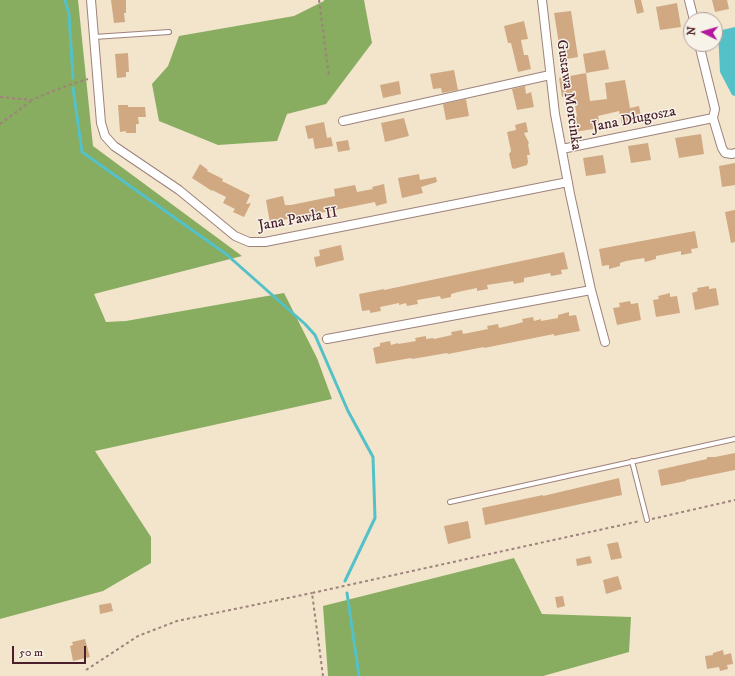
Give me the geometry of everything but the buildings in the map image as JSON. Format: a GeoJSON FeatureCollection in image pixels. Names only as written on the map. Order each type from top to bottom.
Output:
{"type":"FeatureCollection","features":[{"type":"Feature","properties":{"kind":"street","name":"Jana Pawła II"},"geometry":{"type":"LineString","coordinates":[[91,0],[101,124],[105,136],[114,146],[179,190],[235,236],[249,242],[265,242],[568,182]]}},
{"type":"Feature","properties":{"kind":"street","name":"Gustawa Morcinka"},"geometry":{"type":"LineString","coordinates":[[542,0],[555,114],[570,194],[591,290],[605,342]]}},
{"type":"Feature","properties":{"kind":"street"},"geometry":{"type":"LineString","coordinates":[[689,0],[692,12]]}},
{"type":"Feature","properties":{"kind":"street"},"geometry":{"type":"LineString","coordinates":[[701,52],[715,109],[713,118],[722,148],[725,153],[735,153]]}},
{"type":"Feature","properties":{"kind":"street"},"geometry":{"type":"LineString","coordinates":[[343,121],[550,75]]}},
{"type":"Feature","properties":{"kind":"street","name":"Jana Długosza"},"geometry":{"type":"LineString","coordinates":[[562,149],[713,118]]}},
{"type":"Feature","properties":{"kind":"street"},"geometry":{"type":"LineString","coordinates":[[327,339],[591,290]]}},
{"type":"Feature","properties":{"kind":"lane"},"geometry":{"type":"LineString","coordinates":[[94,37],[169,32]]}},
{"type":"Feature","properties":{"kind":"lane"},"geometry":{"type":"LineString","coordinates":[[450,502],[735,439]]}},
{"type":"Feature","properties":{"kind":"lane"},"geometry":{"type":"LineString","coordinates":[[632,461],[647,520]]}},
{"type":"Feature","properties":{"kind":"path"},"geometry":{"type":"LineString","coordinates":[[319,0],[329,76]]}},
{"type":"Feature","properties":{"kind":"path"},"geometry":{"type":"LineString","coordinates":[[0,124],[31,100],[97,76]]}},
{"type":"Feature","properties":{"kind":"path"},"geometry":{"type":"LineString","coordinates":[[0,97],[31,100]]}},
{"type":"Feature","properties":{"kind":"path"},"geometry":{"type":"LineString","coordinates":[[86,670],[138,636],[177,621],[312,593],[735,500]]}},
{"type":"Feature","properties":{"kind":"path"},"geometry":{"type":"LineString","coordinates":[[312,593],[323,676]]}},
{"type":"Feature","properties":{"kind":"green space"},"geometry":{"type":"Polygon","coordinates":[[[0,0],[78,0],[93,146],[242,256],[94,294],[106,322],[126,321],[284,293],[317,358],[332,399],[95,451],[151,537],[151,563],[103,591],[0,619],[0,0]]]}},
{"type":"Feature","properties":{"kind":"green space"},"geometry":{"type":"Polygon","coordinates":[[[324,0],[364,0],[372,43],[326,104],[287,114],[277,141],[218,145],[159,121],[152,84],[168,66],[179,36],[294,16],[324,0]]]}},
{"type":"Feature","properties":{"kind":"green space"},"geometry":{"type":"Polygon","coordinates":[[[514,558],[542,614],[631,617],[629,652],[543,676],[328,676],[323,606],[514,558]]]}},
{"type":"Feature","properties":{"kind":"water"},"geometry":{"type":"Polygon","coordinates":[[[735,27],[735,96],[732,95],[720,72],[719,52],[723,52],[723,30],[735,27]]]}},
{"type":"Feature","properties":{"kind":"waterway"},"geometry":{"type":"LineString","coordinates":[[65,0],[69,14],[73,78]]}},
{"type":"Feature","properties":{"kind":"waterway"},"geometry":{"type":"LineString","coordinates":[[73,88],[82,152],[226,254],[305,324],[315,335],[348,411],[373,457],[375,518],[345,581]]}},
{"type":"Feature","properties":{"kind":"waterway"},"geometry":{"type":"LineString","coordinates":[[347,593],[359,676]]}}]}
